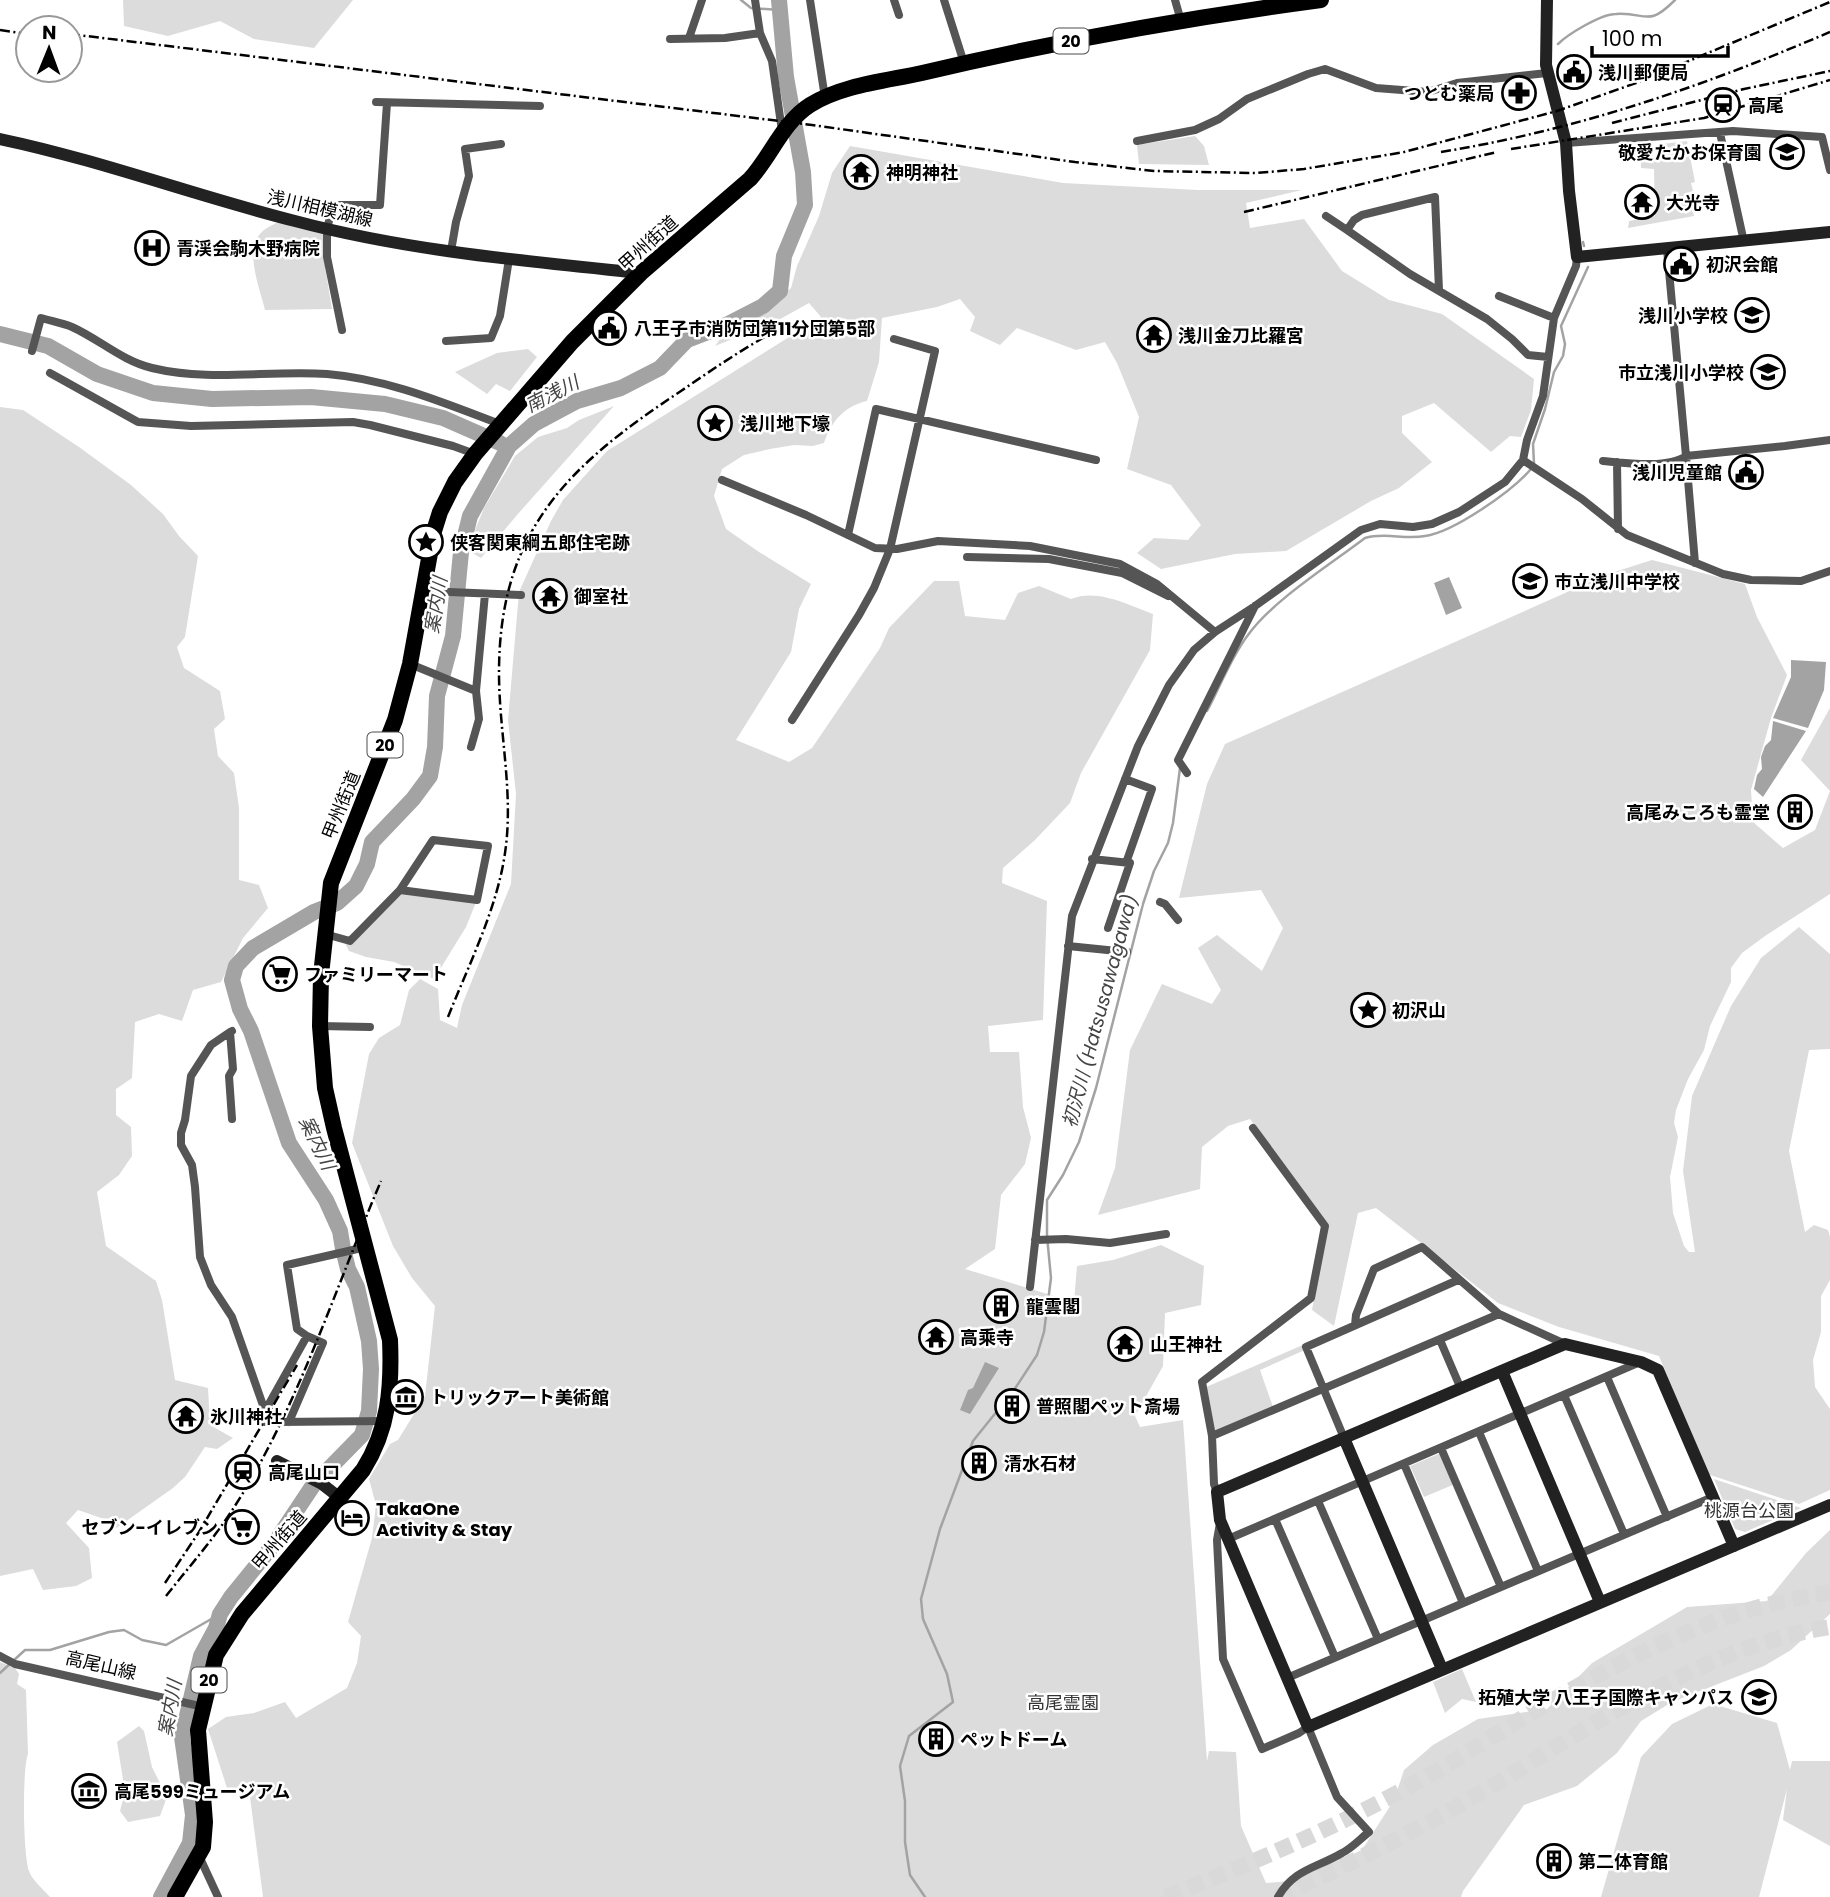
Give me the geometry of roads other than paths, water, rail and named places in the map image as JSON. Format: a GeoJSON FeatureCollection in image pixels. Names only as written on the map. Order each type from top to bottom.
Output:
{"type":"FeatureCollection","features":[{"type":"Feature","properties":{"kind":"highway","name":"甲州街道"},"geometry":{"type":"LineString","coordinates":[[175,1897],[200,1856],[205,1835],[198,1706],[216,1655],[242,1614],[340,1498],[370,1458],[381,1420],[391,1369],[390,1340],[361,1248],[326,1088],[320,1026],[325,925],[329,893],[346,841],[395,720],[425,592],[434,531],[455,482],[558,356],[641,273],[750,179],[806,108],[825,98],[964,63],[1181,22],[1234,9],[1321,0]]}},
{"type":"Feature","properties":{"kind":"street"},"geometry":{"type":"LineString","coordinates":[[689,38],[702,0]]}},
{"type":"Feature","properties":{"kind":"street"},"geometry":{"type":"LineString","coordinates":[[810,0],[825,98]]}},
{"type":"Feature","properties":{"kind":"street"},"geometry":{"type":"LineString","coordinates":[[894,0],[899,15]]}},
{"type":"Feature","properties":{"kind":"street"},"geometry":{"type":"LineString","coordinates":[[944,0],[964,63]]}},
{"type":"Feature","properties":{"kind":"street"},"geometry":{"type":"LineString","coordinates":[[1175,0],[1181,22]]}},
{"type":"Feature","properties":{"kind":"street"},"geometry":{"type":"LineString","coordinates":[[1030,1287],[1039,1240],[1072,916],[1138,746],[1169,685],[1194,650],[1215,632],[1360,530],[1380,524],[1413,527],[1443,520],[1505,482],[1524,461],[1527,440],[1543,397],[1555,318],[1576,266],[1577,257],[1566,143],[1547,73],[1546,0]]}},
{"type":"Feature","properties":{"kind":"street"},"geometry":{"type":"LineString","coordinates":[[755,6],[760,33],[772,61],[783,134]]}},
{"type":"Feature","properties":{"kind":"street"},"geometry":{"type":"LineString","coordinates":[[670,39],[725,38],[760,33]]}},
{"type":"Feature","properties":{"kind":"street"},"geometry":{"type":"LineString","coordinates":[[1137,141],[1195,130],[1219,119],[1247,99],[1325,69],[1376,88],[1428,92],[1457,83],[1547,73]]}},
{"type":"Feature","properties":{"kind":"street"},"geometry":{"type":"LineString","coordinates":[[376,102],[540,106]]}},
{"type":"Feature","properties":{"kind":"street"},"geometry":{"type":"LineString","coordinates":[[342,330],[328,267],[327,229],[332,205],[380,205],[387,103]]}},
{"type":"Feature","properties":{"kind":"street"},"geometry":{"type":"LineString","coordinates":[[1566,143],[1749,132],[1822,137],[1830,170]]}},
{"type":"Feature","properties":{"kind":"street"},"geometry":{"type":"LineString","coordinates":[[1720,133],[1744,242]]}},
{"type":"Feature","properties":{"kind":"street","name":"浅川相模湖線"},"geometry":{"type":"LineString","coordinates":[[0,139],[48,149],[184,191],[327,229],[451,251],[641,273]]}},
{"type":"Feature","properties":{"kind":"street"},"geometry":{"type":"LineString","coordinates":[[451,251],[468,176],[465,149],[501,144]]}},
{"type":"Feature","properties":{"kind":"street"},"geometry":{"type":"LineString","coordinates":[[1347,230],[1354,220],[1362,215],[1435,197],[1439,290]]}},
{"type":"Feature","properties":{"kind":"street"},"geometry":{"type":"LineString","coordinates":[[1326,215],[1410,274],[1487,319],[1528,355],[1548,357]]}},
{"type":"Feature","properties":{"kind":"street"},"geometry":{"type":"LineString","coordinates":[[1577,257],[1830,232]]}},
{"type":"Feature","properties":{"kind":"street"},"geometry":{"type":"LineString","coordinates":[[1667,249],[1695,563]]}},
{"type":"Feature","properties":{"kind":"street"},"geometry":{"type":"LineString","coordinates":[[446,341],[491,338],[500,316],[509,259]]}},
{"type":"Feature","properties":{"kind":"street"},"geometry":{"type":"LineString","coordinates":[[1499,296],[1555,318]]}},
{"type":"Feature","properties":{"kind":"street"},"geometry":{"type":"LineString","coordinates":[[32,351],[41,318],[71,326],[133,362],[171,371],[203,375],[323,374],[358,377],[428,395],[499,426]]}},
{"type":"Feature","properties":{"kind":"street"},"geometry":{"type":"LineString","coordinates":[[792,720],[859,615],[890,549],[935,351],[894,339]]}},
{"type":"Feature","properties":{"kind":"street"},"geometry":{"type":"LineString","coordinates":[[50,373],[138,422],[191,426],[354,422],[477,452]]}},
{"type":"Feature","properties":{"kind":"street"},"geometry":{"type":"LineString","coordinates":[[848,535],[876,409],[1096,460]]}},
{"type":"Feature","properties":{"kind":"street"},"geometry":{"type":"LineString","coordinates":[[1603,461],[1654,464],[1686,456],[1830,440]]}},
{"type":"Feature","properties":{"kind":"street"},"geometry":{"type":"LineString","coordinates":[[1524,461],[1583,499],[1618,529],[1644,544],[1723,574],[1751,580],[1801,581],[1830,571]]}},
{"type":"Feature","properties":{"kind":"street"},"geometry":{"type":"LineString","coordinates":[[1617,462],[1618,529]]}},
{"type":"Feature","properties":{"kind":"street"},"geometry":{"type":"LineString","coordinates":[[722,480],[875,548],[890,549],[938,541],[1030,546],[1120,564],[1157,584],[1215,632]]}},
{"type":"Feature","properties":{"kind":"street"},"geometry":{"type":"LineString","coordinates":[[967,557],[1035,558],[1110,570],[1172,597]]}},
{"type":"Feature","properties":{"kind":"street"},"geometry":{"type":"LineString","coordinates":[[425,592],[521,595]]}},
{"type":"Feature","properties":{"kind":"street"},"geometry":{"type":"LineString","coordinates":[[471,747],[479,719],[476,691],[485,594]]}},
{"type":"Feature","properties":{"kind":"street"},"geometry":{"type":"LineString","coordinates":[[1187,773],[1178,760],[1255,606]]}},
{"type":"Feature","properties":{"kind":"street"},"geometry":{"type":"LineString","coordinates":[[410,664],[476,691]]}},
{"type":"Feature","properties":{"kind":"street"},"geometry":{"type":"LineString","coordinates":[[1125,779],[1152,789],[1126,863]]}},
{"type":"Feature","properties":{"kind":"street"},"geometry":{"type":"LineString","coordinates":[[325,925],[350,941],[400,890],[433,840],[488,846],[477,900],[400,890]]}},
{"type":"Feature","properties":{"kind":"street"},"geometry":{"type":"LineString","coordinates":[[1092,859],[1130,863],[1108,928]]}},
{"type":"Feature","properties":{"kind":"street"},"geometry":{"type":"LineString","coordinates":[[1160,902],[1165,904],[1178,920]]}},
{"type":"Feature","properties":{"kind":"street"},"geometry":{"type":"LineString","coordinates":[[1068,946],[1127,952]]}},
{"type":"Feature","properties":{"kind":"street"},"geometry":{"type":"LineString","coordinates":[[320,1026],[370,1027]]}},
{"type":"Feature","properties":{"kind":"street"},"geometry":{"type":"LineString","coordinates":[[232,1119],[229,1076],[233,1069],[233,1030],[211,1045],[191,1076],[181,1145],[194,1176],[200,1257],[211,1285],[232,1317],[265,1411],[265,1422]]}},
{"type":"Feature","properties":{"kind":"street"},"geometry":{"type":"LineString","coordinates":[[1254,1128],[1325,1226],[1311,1298],[1202,1382],[1212,1436],[1214,1484],[1220,1520],[1217,1540],[1223,1659],[1262,1749],[1442,1669],[1830,1505]]}},
{"type":"Feature","properties":{"kind":"street"},"geometry":{"type":"LineString","coordinates":[[1039,1240],[1110,1243],[1166,1234]]}},
{"type":"Feature","properties":{"kind":"street"},"geometry":{"type":"LineString","coordinates":[[1355,1325],[1356,1315],[1374,1269],[1422,1247],[1499,1314],[1565,1344],[1653,1366],[1661,1374],[1734,1546]]}},
{"type":"Feature","properties":{"kind":"street"},"geometry":{"type":"LineString","coordinates":[[289,1422],[323,1343],[297,1329],[287,1265],[361,1248]]}},
{"type":"Feature","properties":{"kind":"street"},"geometry":{"type":"LineString","coordinates":[[1442,1669],[1306,1348],[1458,1280]]}},
{"type":"Feature","properties":{"kind":"street"},"geometry":{"type":"LineString","coordinates":[[1212,1436],[1499,1314]]}},
{"type":"Feature","properties":{"kind":"street"},"geometry":{"type":"LineString","coordinates":[[265,1411],[307,1336]]}},
{"type":"Feature","properties":{"kind":"street"},"geometry":{"type":"LineString","coordinates":[[1440,1340],[1461,1388]]}},
{"type":"Feature","properties":{"kind":"street"},"geometry":{"type":"LineString","coordinates":[[1217,1492],[1565,1344]]}},
{"type":"Feature","properties":{"kind":"street"},"geometry":{"type":"LineString","coordinates":[[1228,1539],[1641,1362]]}},
{"type":"Feature","properties":{"kind":"street"},"geometry":{"type":"LineString","coordinates":[[1502,1371],[1600,1602]]}},
{"type":"Feature","properties":{"kind":"street"},"geometry":{"type":"LineString","coordinates":[[1607,1377],[1667,1517]]}},
{"type":"Feature","properties":{"kind":"street"},"geometry":{"type":"LineString","coordinates":[[1564,1395],[1624,1535]]}},
{"type":"Feature","properties":{"kind":"street"},"geometry":{"type":"LineString","coordinates":[[277,1422],[381,1420]]}},
{"type":"Feature","properties":{"kind":"street"},"geometry":{"type":"LineString","coordinates":[[1479,1432],[1538,1571]]}},
{"type":"Feature","properties":{"kind":"street"},"geometry":{"type":"LineString","coordinates":[[1441,1448],[1501,1587]]}},
{"type":"Feature","properties":{"kind":"street"},"geometry":{"type":"LineString","coordinates":[[278,1461],[322,1484],[340,1498]]}},
{"type":"Feature","properties":{"kind":"street"},"geometry":{"type":"LineString","coordinates":[[1404,1464],[1463,1603]]}},
{"type":"Feature","properties":{"kind":"street"},"geometry":{"type":"LineString","coordinates":[[1287,1678],[1713,1497]]}},
{"type":"Feature","properties":{"kind":"street"},"geometry":{"type":"LineString","coordinates":[[1318,1501],[1378,1639]]}},
{"type":"Feature","properties":{"kind":"street"},"geometry":{"type":"LineString","coordinates":[[1275,1519],[1335,1657]]}},
{"type":"Feature","properties":{"kind":"street"},"geometry":{"type":"LineString","coordinates":[[1220,1520],[1337,1797],[1369,1832],[1343,1853],[1306,1868],[1284,1886],[1278,1897]]}},
{"type":"Feature","properties":{"kind":"street","name":"高尾山線"},"geometry":{"type":"LineString","coordinates":[[7,1660],[198,1706]]}},
{"type":"Feature","properties":{"kind":"street"},"geometry":{"type":"LineString","coordinates":[[200,1856],[218,1897]]}},
{"type":"Feature","properties":{"kind":"waterway"},"geometry":{"type":"LineString","coordinates":[[741,0],[751,8],[780,10]]}},
{"type":"Feature","properties":{"kind":"waterway","name":"案内川"},"geometry":{"type":"LineString","coordinates":[[161,1897],[190,1843],[193,1815],[182,1737],[201,1656],[216,1628],[220,1614],[231,1597],[274,1544],[314,1484],[362,1435],[369,1411],[369,1341],[357,1287],[348,1269],[340,1231],[326,1200],[289,1143],[251,1031],[240,1009],[232,980],[236,966],[253,948],[314,912],[337,903],[356,886],[367,864],[372,842],[413,799],[430,776],[435,747],[437,696],[453,636],[461,552],[470,516],[509,446],[534,424],[577,401],[621,388],[660,368],[687,340],[726,325],[763,306],[780,291],[784,256],[805,205],[803,172],[786,77],[779,0]]}},
{"type":"Feature","properties":{"kind":"waterway","name":"初沢川 (Hatsusawagawa)"},"geometry":{"type":"LineString","coordinates":[[1558,44],[1602,17],[1616,14],[1652,16],[1666,9],[1675,0]]}},
{"type":"Feature","properties":{"kind":"waterway","name":"初沢川 (Hatsusawagawa)"},"geometry":{"type":"LineString","coordinates":[[1583,242],[1584,246]]}},
{"type":"Feature","properties":{"kind":"waterway","name":"初沢川 (Hatsusawagawa)"},"geometry":{"type":"LineString","coordinates":[[1534,463],[1533,444],[1554,372],[1563,356],[1565,344],[1561,326],[1588,267]]}},
{"type":"Feature","properties":{"kind":"waterway","name":"南浅川"},"geometry":{"type":"LineString","coordinates":[[0,334],[48,346],[97,374],[153,393],[212,399],[311,397],[385,404],[443,418],[500,443]]}},
{"type":"Feature","properties":{"kind":"waterway","name":"初沢川 (Hatsusawagawa)"},"geometry":{"type":"LineString","coordinates":[[1207,711],[1231,662],[1248,635],[1272,609],[1303,584],[1365,538],[1418,537],[1451,527],[1497,499],[1531,469]]}},
{"type":"Feature","properties":{"kind":"waterway","name":"初沢川 (Hatsusawagawa)"},"geometry":{"type":"LineString","coordinates":[[925,1897],[910,1875],[900,1766],[909,1736],[953,1702],[947,1674],[923,1619],[921,1599],[940,1529],[973,1441],[1014,1390],[1037,1355],[1044,1332],[1051,1278],[1047,1200],[1079,1142],[1096,1088],[1143,904],[1154,871],[1168,843],[1180,768]]}},
{"type":"Feature","properties":{"kind":"waterway"},"geometry":{"type":"LineString","coordinates":[[0,1673],[25,1650],[50,1650],[109,1632],[124,1630],[142,1640],[166,1645],[220,1614]]}},
{"type":"Feature","properties":{"kind":"tunnel"},"geometry":{"type":"LineString","coordinates":[[1166,1897],[1289,1846],[1379,1803],[1441,1769],[1563,1694],[1677,1636],[1767,1605],[1830,1592]]}},
{"type":"Feature","properties":{"kind":"tunnel"},"geometry":{"type":"LineString","coordinates":[[1277,1897],[1434,1819],[1608,1715],[1693,1670],[1783,1637],[1830,1627]]}},
{"type":"Feature","properties":{"kind":"railway"},"geometry":{"type":"LineString","coordinates":[[84,36],[812,125],[1075,162],[1154,171],[1255,173],[1304,169],[1404,152],[1557,111],[1636,83],[1830,2]]}},
{"type":"Feature","properties":{"kind":"railway"},"geometry":{"type":"LineString","coordinates":[[0,30],[14,32]]}},
{"type":"Feature","properties":{"kind":"railway"},"geometry":{"type":"LineString","coordinates":[[1441,152],[1492,143],[1591,119],[1687,88],[1830,32]]}},
{"type":"Feature","properties":{"kind":"railway"},"geometry":{"type":"LineString","coordinates":[[1612,123],[1744,89],[1830,71]]}},
{"type":"Feature","properties":{"kind":"railway"},"geometry":{"type":"LineString","coordinates":[[1511,149],[1704,118],[1830,80]]}},
{"type":"Feature","properties":{"kind":"railway"},"geometry":{"type":"LineString","coordinates":[[1244,212],[1497,152]]}},
{"type":"Feature","properties":{"kind":"railway"},"geometry":{"type":"LineString","coordinates":[[448,1017],[489,916],[505,853],[508,808],[499,673],[502,623],[512,579],[527,540],[548,506],[574,475],[605,446],[721,364],[789,324]]}},
{"type":"Feature","properties":{"kind":"railway"},"geometry":{"type":"LineString","coordinates":[[166,1596],[231,1512],[275,1434],[313,1350],[381,1181]]}},
{"type":"Feature","properties":{"kind":"railway"},"geometry":{"type":"LineString","coordinates":[[165,1583],[199,1532],[297,1365]]}},
{"type":"Feature","properties":{"kind":"place","name":"浅川郵便局"},"geometry":{"type":"Point","coordinates":[1574,72]}},
{"type":"Feature","properties":{"kind":"place","name":"つとむ薬局"},"geometry":{"type":"Point","coordinates":[1519,93]}},
{"type":"Feature","properties":{"kind":"place","name":"高尾"},"geometry":{"type":"Point","coordinates":[1723,105]}},
{"type":"Feature","properties":{"kind":"place","name":"敬愛たかお保育園"},"geometry":{"type":"Point","coordinates":[1787,152]}},
{"type":"Feature","properties":{"kind":"place","name":"神明神社"},"geometry":{"type":"Point","coordinates":[861,172]}},
{"type":"Feature","properties":{"kind":"place","name":"大光寺"},"geometry":{"type":"Point","coordinates":[1642,202]}},
{"type":"Feature","properties":{"kind":"place","name":"青渓会駒木野病院"},"geometry":{"type":"Point","coordinates":[152,248]}},
{"type":"Feature","properties":{"kind":"place","name":"初沢会館"},"geometry":{"type":"Point","coordinates":[1681,264]}},
{"type":"Feature","properties":{"kind":"place","name":"浅川小学校"},"geometry":{"type":"Point","coordinates":[1752,315]}},
{"type":"Feature","properties":{"kind":"place","name":"八王子市消防団第11分団第5部"},"geometry":{"type":"Point","coordinates":[609,328]}},
{"type":"Feature","properties":{"kind":"place","name":"浅川金刀比羅宮"},"geometry":{"type":"Point","coordinates":[1154,335]}},
{"type":"Feature","properties":{"kind":"place","name":"市立浅川小学校"},"geometry":{"type":"Point","coordinates":[1768,372]}},
{"type":"Feature","properties":{"kind":"place","name":"浅川地下壕"},"geometry":{"type":"Point","coordinates":[715,423]}},
{"type":"Feature","properties":{"kind":"place","name":"浅川児童館"},"geometry":{"type":"Point","coordinates":[1746,472]}},
{"type":"Feature","properties":{"kind":"place","name":"侠客関東綱五郎住宅跡"},"geometry":{"type":"Point","coordinates":[426,542]}},
{"type":"Feature","properties":{"kind":"place","name":"市立浅川中学校"},"geometry":{"type":"Point","coordinates":[1530,581]}},
{"type":"Feature","properties":{"kind":"place","name":"御室社"},"geometry":{"type":"Point","coordinates":[550,596]}},
{"type":"Feature","properties":{"kind":"place","name":"高尾みころも霊堂"},"geometry":{"type":"Point","coordinates":[1795,812]}},
{"type":"Feature","properties":{"kind":"place","name":"ファミリーマート"},"geometry":{"type":"Point","coordinates":[280,974]}},
{"type":"Feature","properties":{"kind":"place","name":"初沢山"},"geometry":{"type":"Point","coordinates":[1368,1010]}},
{"type":"Feature","properties":{"kind":"place","name":"龍雲閣"},"geometry":{"type":"Point","coordinates":[1001,1306]}},
{"type":"Feature","properties":{"kind":"place","name":"高乘寺"},"geometry":{"type":"Point","coordinates":[936,1337]}},
{"type":"Feature","properties":{"kind":"place","name":"山王神社"},"geometry":{"type":"Point","coordinates":[1125,1344]}},
{"type":"Feature","properties":{"kind":"place","name":"トリックアート美術館"},"geometry":{"type":"Point","coordinates":[406,1397]}},
{"type":"Feature","properties":{"kind":"place","name":"普照閣ペット斎場"},"geometry":{"type":"Point","coordinates":[1012,1406]}},
{"type":"Feature","properties":{"kind":"place","name":"氷川神社"},"geometry":{"type":"Point","coordinates":[186,1416]}},
{"type":"Feature","properties":{"kind":"place","name":"清水石材"},"geometry":{"type":"Point","coordinates":[979,1463]}},
{"type":"Feature","properties":{"kind":"place","name":"高尾山口"},"geometry":{"type":"Point","coordinates":[243,1472]}},
{"type":"Feature","properties":{"kind":"place","name":"TakaOne Activity & Stay"},"geometry":{"type":"Point","coordinates":[352,1518]}},
{"type":"Feature","properties":{"kind":"place","name":"セブン-イレブン"},"geometry":{"type":"Point","coordinates":[242,1527]}},
{"type":"Feature","properties":{"kind":"place","name":"拓殖大学 八王子国際キャンパス"},"geometry":{"type":"Point","coordinates":[1759,1697]}},
{"type":"Feature","properties":{"kind":"place","name":"ペットドーム"},"geometry":{"type":"Point","coordinates":[936,1739]}},
{"type":"Feature","properties":{"kind":"place","name":"高尾599ミュージアム"},"geometry":{"type":"Point","coordinates":[89,1791]}},
{"type":"Feature","properties":{"kind":"place","name":"第二体育館"},"geometry":{"type":"Point","coordinates":[1554,1861]}},
{"type":"Feature","properties":{"kind":"park label","name":"桃源台公園"},"geometry":{"type":"Point","coordinates":[1749,1510]}},
{"type":"Feature","properties":{"kind":"park label","name":"高尾霊園"},"geometry":{"type":"Point","coordinates":[1063,1702]}}]}
